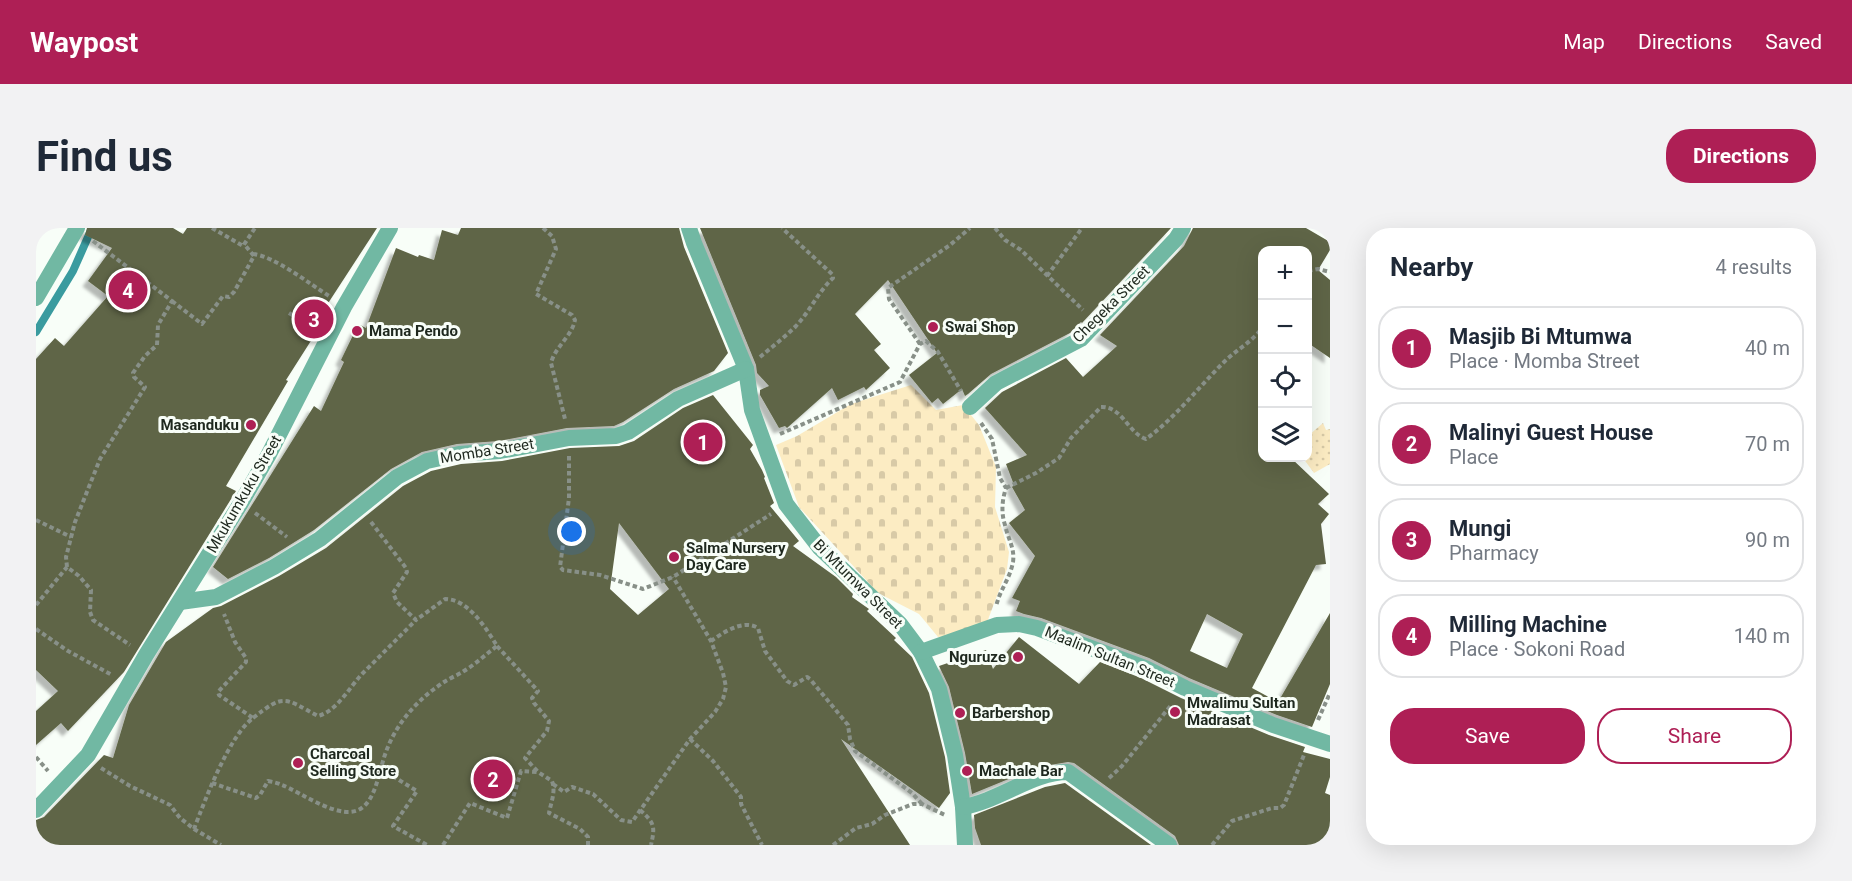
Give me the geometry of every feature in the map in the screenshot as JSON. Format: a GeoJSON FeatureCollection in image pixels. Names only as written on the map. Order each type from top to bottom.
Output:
{"type":"FeatureCollection","features":[{"type":"Feature","properties":{"kind":"street"},"geometry":{"type":"LineString","coordinates":[[36,298],[77,228]]}},
{"type":"Feature","properties":{"kind":"street","name":"Mkukumkuku Street"},"geometry":{"type":"LineString","coordinates":[[36,810],[88,755],[146,655],[268,456],[344,307],[390,228]]}},
{"type":"Feature","properties":{"kind":"street","name":"Bi Mtumwa Street"},"geometry":{"type":"LineString","coordinates":[[689,228],[746,369],[752,410],[786,504],[820,548],[900,624],[921,652],[939,689],[955,755],[965,845]]}},
{"type":"Feature","properties":{"kind":"street","name":"Chegeka Street"},"geometry":{"type":"LineString","coordinates":[[970,407],[996,383],[1081,339],[1176,239],[1183,228]]}},
{"type":"Feature","properties":{"kind":"street","name":"Momba Street"},"geometry":{"type":"LineString","coordinates":[[180,602],[216,597],[246,583],[327,534],[397,477],[427,461],[459,454],[500,451],[569,438],[616,436],[628,432],[678,399],[746,369]]}},
{"type":"Feature","properties":{"kind":"street","name":"Maalim Sultan Street"},"geometry":{"type":"LineString","coordinates":[[921,652],[993,625],[1019,624],[1036,628],[1145,668],[1185,688],[1273,725],[1330,744]]}},
{"type":"Feature","properties":{"kind":"street"},"geometry":{"type":"LineString","coordinates":[[963,813],[1035,780],[1060,772],[1068,772],[1170,845]]}},
{"type":"Feature","properties":{"kind":"path"},"geometry":{"type":"LineString","coordinates":[[77,228],[202,324],[223,296],[229,297],[234,292],[253,254]]}},
{"type":"Feature","properties":{"kind":"path"},"geometry":{"type":"LineString","coordinates":[[212,228],[243,246],[244,244],[253,254],[264,256],[296,274],[344,307]]}},
{"type":"Feature","properties":{"kind":"path"},"geometry":{"type":"LineString","coordinates":[[244,244],[255,228]]}},
{"type":"Feature","properties":{"kind":"path"},"geometry":{"type":"LineString","coordinates":[[543,228],[552,236],[556,249],[536,294],[572,315],[575,320],[574,326],[553,355],[551,363],[569,438],[569,498],[561,568],[600,575],[643,589],[673,576],[786,504]]}},
{"type":"Feature","properties":{"kind":"path"},"geometry":{"type":"LineString","coordinates":[[746,369],[796,326],[820,291],[833,278],[833,275],[782,228]]}},
{"type":"Feature","properties":{"kind":"path"},"geometry":{"type":"LineString","coordinates":[[920,344],[890,299],[888,288],[950,245],[970,228]]}},
{"type":"Feature","properties":{"kind":"path"},"geometry":{"type":"LineString","coordinates":[[994,228],[1005,240],[1021,250],[1097,323]]}},
{"type":"Feature","properties":{"kind":"path"},"geometry":{"type":"LineString","coordinates":[[1047,276],[1082,228]]}},
{"type":"Feature","properties":{"kind":"path"},"geometry":{"type":"LineString","coordinates":[[1312,270],[1330,272]]}},
{"type":"Feature","properties":{"kind":"path"},"geometry":{"type":"LineString","coordinates":[[146,655],[93,620],[90,612],[91,590],[68,567],[66,556],[100,459],[146,387],[134,377],[133,373],[145,356],[157,345],[158,325],[172,301]]}},
{"type":"Feature","properties":{"kind":"path"},"geometry":{"type":"LineString","coordinates":[[289,314],[329,338]]}},
{"type":"Feature","properties":{"kind":"path"},"geometry":{"type":"LineString","coordinates":[[993,625],[998,596],[1009,576],[1013,562],[1012,544],[1004,524],[1002,500],[1006,488],[1059,458],[1071,438],[1101,407],[1108,407],[1118,412],[1140,437],[1146,439],[1234,353],[1258,333]]}},
{"type":"Feature","properties":{"kind":"path"},"geometry":{"type":"LineString","coordinates":[[763,442],[900,382],[920,344],[926,341],[938,352],[970,407],[992,439],[1000,478],[1006,488]]}},
{"type":"Feature","properties":{"kind":"path"},"geometry":{"type":"LineString","coordinates":[[241,503],[272,523],[302,550]]}},
{"type":"Feature","properties":{"kind":"path"},"geometry":{"type":"LineString","coordinates":[[360,507],[406,568],[407,572],[394,590],[393,596],[396,602],[416,620]]}},
{"type":"Feature","properties":{"kind":"path"},"geometry":{"type":"LineString","coordinates":[[36,520],[71,537]]}},
{"type":"Feature","properties":{"kind":"path"},"geometry":{"type":"LineString","coordinates":[[36,605],[68,567]]}},
{"type":"Feature","properties":{"kind":"path"},"geometry":{"type":"LineString","coordinates":[[194,829],[212,783],[243,725],[272,703],[284,700],[292,701],[318,716],[323,714],[343,697],[362,674],[416,620],[445,599],[454,600],[474,615],[497,646],[538,691],[532,698],[549,721],[547,731],[525,758],[538,772],[564,792],[572,787],[593,794],[622,821],[632,822],[690,739],[707,722],[723,699],[726,687],[711,641],[673,576]]}},
{"type":"Feature","properties":{"kind":"path"},"geometry":{"type":"LineString","coordinates":[[216,597],[235,642],[246,658],[246,662],[218,692],[219,695],[253,718]]}},
{"type":"Feature","properties":{"kind":"path"},"geometry":{"type":"LineString","coordinates":[[711,641],[748,623],[758,628],[762,646],[787,681],[794,684],[807,677],[810,679],[849,725],[850,740],[855,751],[922,804],[944,814],[963,813]]}},
{"type":"Feature","properties":{"kind":"path"},"geometry":{"type":"LineString","coordinates":[[36,629],[68,651],[128,685]]}},
{"type":"Feature","properties":{"kind":"path"},"geometry":{"type":"LineString","coordinates":[[212,783],[256,798],[268,781],[283,785],[330,808],[355,811],[364,806],[370,798],[386,749],[405,716],[424,696],[497,646]]}},
{"type":"Feature","properties":{"kind":"path"},"geometry":{"type":"LineString","coordinates":[[1094,789],[1122,766],[1185,688]]}},
{"type":"Feature","properties":{"kind":"path"},"geometry":{"type":"LineString","coordinates":[[1212,845],[1232,822],[1284,805],[1330,693]]}},
{"type":"Feature","properties":{"kind":"path"},"geometry":{"type":"LineString","coordinates":[[690,739],[713,761],[741,797],[741,804],[762,845]]}},
{"type":"Feature","properties":{"kind":"path"},"geometry":{"type":"LineString","coordinates":[[88,755],[103,771],[170,805],[180,818],[194,829],[221,845]]}},
{"type":"Feature","properties":{"kind":"path"},"geometry":{"type":"LineString","coordinates":[[381,769],[417,791],[393,826],[427,845]]}},
{"type":"Feature","properties":{"kind":"path"},"geometry":{"type":"LineString","coordinates":[[443,845],[470,803],[507,818],[521,771],[538,772]]}},
{"type":"Feature","properties":{"kind":"path"},"geometry":{"type":"LineString","coordinates":[[553,784],[549,813],[583,831],[588,837],[588,845]]}},
{"type":"Feature","properties":{"kind":"path"},"geometry":{"type":"LineString","coordinates":[[833,845],[856,828],[872,824],[900,808],[922,804]]}},
{"type":"Feature","properties":{"kind":"path"},"geometry":{"type":"LineString","coordinates":[[640,810],[652,823],[654,829],[651,845]]}},
{"type":"Feature","properties":{"kind":"path"},"geometry":{"type":"LineString","coordinates":[[204,845],[207,838]]}},
{"type":"Feature","properties":{"kind":"green space"},"geometry":{"type":"Polygon","coordinates":[[[911,385],[936,410],[963,405],[979,425],[996,467],[995,507],[1009,552],[1007,569],[986,625],[969,633],[938,637],[919,614],[878,593],[799,507],[776,445],[797,436],[851,404],[911,385]]]}},
{"type":"Feature","properties":{"kind":"green space"},"geometry":{"type":"Polygon","coordinates":[[[1323,423],[1326,430],[1330,429],[1330,464],[1314,473],[1306,462],[1312,462],[1312,433],[1323,423]]]}},
{"type":"Feature","properties":{"kind":"building"},"geometry":{"type":"Polygon","coordinates":[[[87,228],[173,228],[183,234],[187,228],[377,228],[323,311],[328,314],[286,380],[288,381],[226,486],[236,491],[124,672],[68,731],[61,723],[36,745],[36,711],[58,691],[36,670],[36,359],[55,338],[64,346],[108,296],[88,281],[112,248],[85,235],[87,228]]]}},
{"type":"Feature","properties":{"kind":"building"},"geometry":{"type":"Polygon","coordinates":[[[461,228],[679,228],[684,247],[728,353],[714,371],[674,389],[614,426],[567,428],[499,441],[457,444],[422,452],[391,469],[314,530],[269,558],[228,579],[213,567],[314,406],[321,411],[344,362],[341,360],[356,329],[360,325],[366,328],[396,248],[418,257],[419,255],[434,260],[442,230],[458,235],[461,228]]]}},
{"type":"Feature","properties":{"kind":"building"},"geometry":{"type":"Polygon","coordinates":[[[700,228],[1171,228],[1070,333],[991,374],[965,396],[962,389],[943,404],[938,398],[932,403],[909,375],[937,353],[888,280],[855,314],[881,344],[874,350],[890,368],[866,390],[864,387],[838,400],[832,388],[787,428],[785,426],[779,428],[760,395],[760,390],[769,386],[757,373],[756,365],[700,228]]]}},
{"type":"Feature","properties":{"kind":"building"},"geometry":{"type":"Polygon","coordinates":[[[1193,228],[1306,228],[1330,242],[1330,250],[1318,270],[1330,280],[1330,358],[1312,346],[1312,246],[1258,246],[1258,462],[1295,462],[1329,494],[1318,504],[1329,514],[1321,524],[1326,564],[1316,565],[1252,688],[1278,702],[1330,613],[1330,684],[1312,727],[1277,715],[1189,678],[1149,658],[1016,611],[1020,601],[1012,598],[1035,556],[1009,523],[1025,510],[1012,487],[1014,485],[1006,464],[1027,455],[985,408],[1002,392],[1066,358],[1083,377],[1117,346],[1100,335],[1184,246],[1193,228]],[[1207,614],[1190,651],[1227,668],[1243,634],[1207,614]]]}},
{"type":"Feature","properties":{"kind":"building"},"geometry":{"type":"Polygon","coordinates":[[[713,395],[753,445],[750,449],[762,470],[774,503],[770,506],[799,541],[793,546],[836,577],[853,594],[852,597],[869,609],[867,611],[896,638],[894,640],[912,657],[929,693],[945,757],[950,793],[939,808],[841,739],[910,845],[36,845],[36,820],[44,817],[104,755],[113,758],[129,705],[166,642],[213,608],[279,576],[326,548],[403,486],[431,471],[461,464],[502,461],[570,448],[619,446],[634,441],[683,408],[713,395]],[[619,523],[610,589],[638,615],[669,589],[619,523]]]}},
{"type":"Feature","properties":{"kind":"building"},"geometry":{"type":"Polygon","coordinates":[[[1019,637],[1079,684],[1100,662],[1269,735],[1305,747],[1303,752],[1330,759],[1330,777],[1325,793],[1330,795],[1330,845],[1179,845],[1175,836],[1074,763],[1068,762],[1038,767],[972,794],[949,687],[939,666],[986,650],[993,669],[1019,637]]]}},
{"type":"Feature","properties":{"kind":"building"},"geometry":{"type":"Polygon","coordinates":[[[1065,783],[1151,845],[981,845],[975,828],[974,815],[1045,787],[1065,783]]]}},
{"type":"Feature","properties":{"kind":"waterway"},"geometry":{"type":"LineString","coordinates":[[36,332],[73,271],[92,228]]}},
{"type":"Feature","properties":{"kind":"place","name":"Milling Machine"},"geometry":{"type":"Point","coordinates":[128,290]}},
{"type":"Feature","properties":{"kind":"place","name":"Mungi"},"geometry":{"type":"Point","coordinates":[314,319]}},
{"type":"Feature","properties":{"kind":"place","name":"Swai Shop"},"geometry":{"type":"Point","coordinates":[933,327]}},
{"type":"Feature","properties":{"kind":"place","name":"Mama Pendo"},"geometry":{"type":"Point","coordinates":[357,331]}},
{"type":"Feature","properties":{"kind":"place","name":"Masanduku"},"geometry":{"type":"Point","coordinates":[251,425]}},
{"type":"Feature","properties":{"kind":"place","name":"Masjib Bi Mtumwa"},"geometry":{"type":"Point","coordinates":[703,442]}},
{"type":"Feature","properties":{"kind":"place","name":"Salma Nursery Day Care"},"geometry":{"type":"Point","coordinates":[674,557]}},
{"type":"Feature","properties":{"kind":"place","name":"Nguruze"},"geometry":{"type":"Point","coordinates":[1018,657]}},
{"type":"Feature","properties":{"kind":"place","name":"Mwalimu Sultan Madrasat"},"geometry":{"type":"Point","coordinates":[1175,712]}},
{"type":"Feature","properties":{"kind":"place","name":"Barbershop"},"geometry":{"type":"Point","coordinates":[960,713]}},
{"type":"Feature","properties":{"kind":"place","name":"Charcoal Selling Store"},"geometry":{"type":"Point","coordinates":[298,763]}},
{"type":"Feature","properties":{"kind":"place","name":"Machale Bar"},"geometry":{"type":"Point","coordinates":[967,771]}},
{"type":"Feature","properties":{"kind":"place","name":"Malinyi Guest House"},"geometry":{"type":"Point","coordinates":[493,779]}}]}
